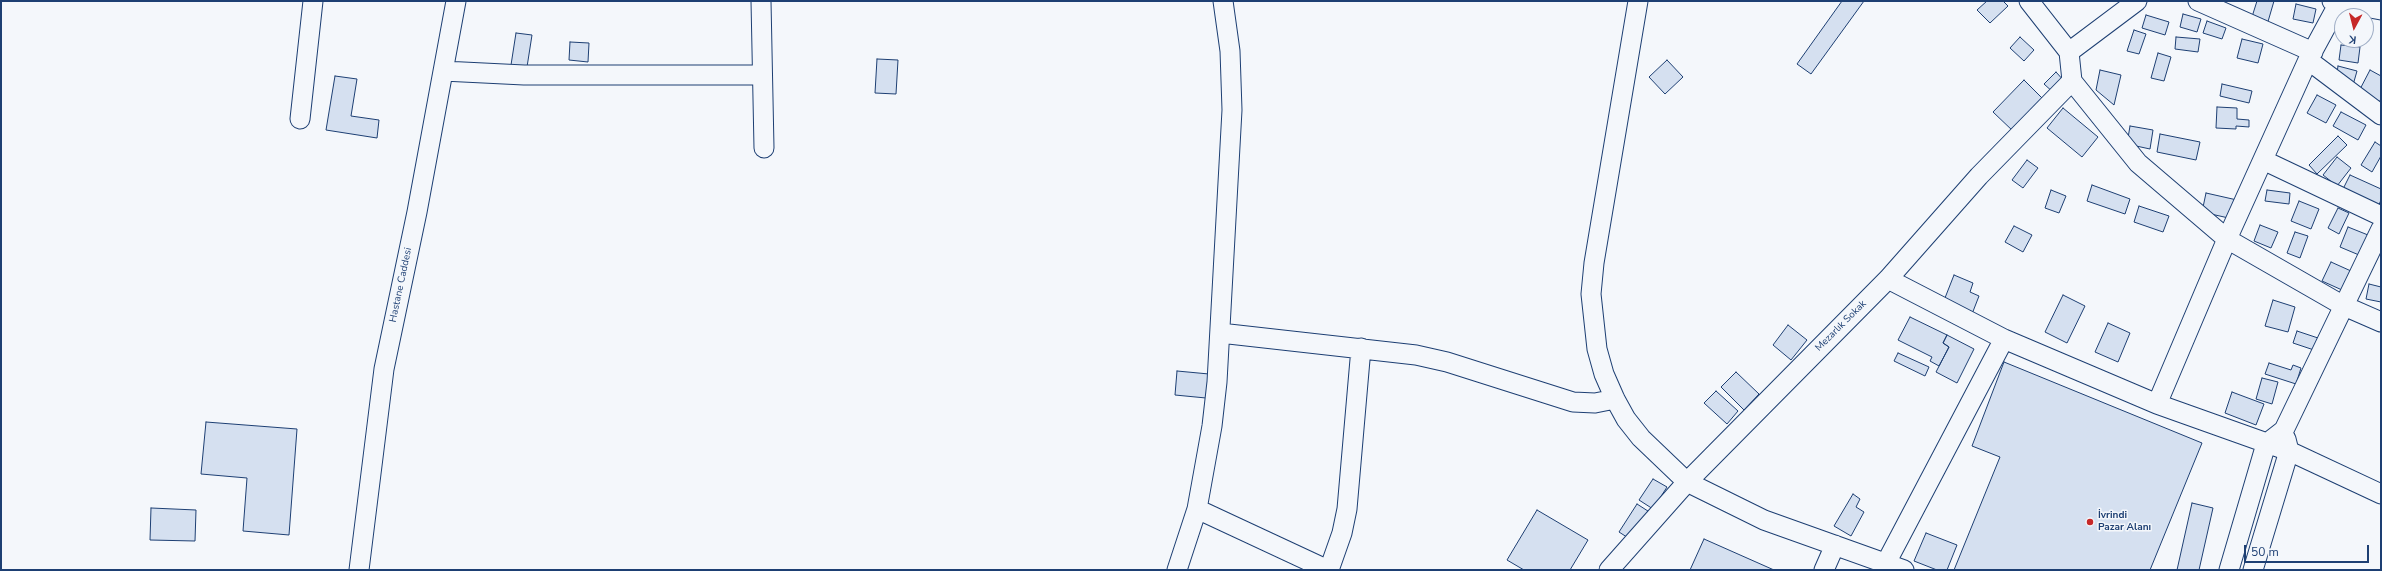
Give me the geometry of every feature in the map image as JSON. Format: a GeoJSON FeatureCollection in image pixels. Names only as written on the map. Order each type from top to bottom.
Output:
{"type":"FeatureCollection","features":[{"type":"Feature","properties":{"kind":"street"},"geometry":{"type":"LineString","coordinates":[[300,119],[313,1]]}},
{"type":"Feature","properties":{"kind":"street","name":"Hastane Caddesi"},"geometry":{"type":"LineString","coordinates":[[359,570],[384,369],[417,212],[456,1]]}},
{"type":"Feature","properties":{"kind":"street"},"geometry":{"type":"LineString","coordinates":[[761,1],[764,148]]}},
{"type":"Feature","properties":{"kind":"street"},"geometry":{"type":"LineString","coordinates":[[1177,570],[1196,509],[1212,426],[1220,334],[1232,110],[1230,51],[1223,1]]}},
{"type":"Feature","properties":{"kind":"street"},"geometry":{"type":"LineString","coordinates":[[1638,1],[1594,263],[1591,294],[1597,348],[1604,374],[1615,399],[1626,419],[1641,438],[1687,482],[1764,520],[1860,554],[1879,566],[1904,570]]}},
{"type":"Feature","properties":{"kind":"street"},"geometry":{"type":"LineString","coordinates":[[2029,1],[2069,52],[2072,81],[2138,163],[2227,239],[2342,305],[2381,322]]}},
{"type":"Feature","properties":{"kind":"street"},"geometry":{"type":"LineString","coordinates":[[2069,52],[2137,1]]}},
{"type":"Feature","properties":{"kind":"street"},"geometry":{"type":"LineString","coordinates":[[2198,1],[2310,56],[2381,115]]}},
{"type":"Feature","properties":{"kind":"street"},"geometry":{"type":"LineString","coordinates":[[2157,404],[2227,239],[2310,56],[2337,2],[2381,10]]}},
{"type":"Feature","properties":{"kind":"street"},"geometry":{"type":"LineString","coordinates":[[443,71],[524,75],[762,75]]}},
{"type":"Feature","properties":{"kind":"street","name":"Mezarlık Sokak"},"geometry":{"type":"LineString","coordinates":[[1609,570],[1687,482],[1888,279],[1979,176],[2072,81]]}},
{"type":"Feature","properties":{"kind":"street"},"geometry":{"type":"LineString","coordinates":[[2263,160],[2381,216]]}},
{"type":"Feature","properties":{"kind":"street"},"geometry":{"type":"LineString","coordinates":[[2229,570],[2266,444],[2284,430],[2342,305],[2381,229]]}},
{"type":"Feature","properties":{"kind":"street"},"geometry":{"type":"LineString","coordinates":[[1888,279],[2004,339],[2157,404],[2289,451],[2381,494]]}},
{"type":"Feature","properties":{"kind":"street"},"geometry":{"type":"LineString","coordinates":[[1220,334],[1416,355],[1447,362],[1573,402],[1595,403],[1615,399]]}},
{"type":"Feature","properties":{"kind":"street"},"geometry":{"type":"LineString","coordinates":[[1879,566],[2004,339]]}},
{"type":"Feature","properties":{"kind":"street"},"geometry":{"type":"LineString","coordinates":[[1196,509],[1328,570],[1342,533],[1347,508],[1361,348]]}},
{"type":"Feature","properties":{"kind":"street"},"geometry":{"type":"LineString","coordinates":[[2253,570],[2289,451],[2284,430]]}},
{"type":"Feature","properties":{"kind":"street"},"geometry":{"type":"LineString","coordinates":[[1824,570],[1835,545]]}},
{"type":"Feature","properties":{"kind":"building"},"geometry":{"type":"Polygon","coordinates":[[[1842,1],[1864,1],[1811,74],[1797,64],[1842,1]]]}},
{"type":"Feature","properties":{"kind":"building"},"geometry":{"type":"Polygon","coordinates":[[[1987,1],[2003,1],[2008,6],[1990,23],[1977,10],[1987,1]]]}},
{"type":"Feature","properties":{"kind":"building"},"geometry":{"type":"Polygon","coordinates":[[[2257,1],[2274,1],[2267,25],[2251,20],[2257,1]]]}},
{"type":"Feature","properties":{"kind":"building"},"geometry":{"type":"Polygon","coordinates":[[[2296,4],[2316,9],[2313,23],[2293,19],[2296,4]]]}},
{"type":"Feature","properties":{"kind":"building"},"geometry":{"type":"Polygon","coordinates":[[[2183,14],[2201,19],[2197,32],[2180,27],[2183,14]]]}},
{"type":"Feature","properties":{"kind":"building"},"geometry":{"type":"Polygon","coordinates":[[[2146,15],[2169,22],[2165,35],[2142,28],[2146,15]]]}},
{"type":"Feature","properties":{"kind":"building"},"geometry":{"type":"Polygon","coordinates":[[[2207,21],[2226,28],[2222,39],[2203,33],[2207,21]]]}},
{"type":"Feature","properties":{"kind":"building"},"geometry":{"type":"Polygon","coordinates":[[[2134,30],[2146,34],[2139,54],[2127,51],[2134,30]]]}},
{"type":"Feature","properties":{"kind":"building"},"geometry":{"type":"Polygon","coordinates":[[[516,33],[532,35],[527,67],[511,65],[516,33]]]}},
{"type":"Feature","properties":{"kind":"building"},"geometry":{"type":"Polygon","coordinates":[[[2020,37],[2034,50],[2024,61],[2010,48],[2020,37]]]}},
{"type":"Feature","properties":{"kind":"building"},"geometry":{"type":"Polygon","coordinates":[[[2176,37],[2200,39],[2198,52],[2175,49],[2176,37]]]}},
{"type":"Feature","properties":{"kind":"building"},"geometry":{"type":"Polygon","coordinates":[[[2242,39],[2263,44],[2258,63],[2237,58],[2242,39]]]}},
{"type":"Feature","properties":{"kind":"building"},"geometry":{"type":"Polygon","coordinates":[[[570,42],[589,43],[588,62],[569,60],[570,42]]]}},
{"type":"Feature","properties":{"kind":"building"},"geometry":{"type":"Polygon","coordinates":[[[2341,48],[2360,48],[2358,63],[2339,60],[2341,48]]]}},
{"type":"Feature","properties":{"kind":"building"},"geometry":{"type":"Polygon","coordinates":[[[2158,53],[2171,57],[2164,81],[2151,78],[2158,53]]]}},
{"type":"Feature","properties":{"kind":"building"},"geometry":{"type":"Polygon","coordinates":[[[877,59],[898,60],[896,94],[875,93],[877,59]]]}},
{"type":"Feature","properties":{"kind":"building"},"geometry":{"type":"Polygon","coordinates":[[[1667,60],[1683,77],[1665,94],[1649,77],[1667,60]]]}},
{"type":"Feature","properties":{"kind":"building"},"geometry":{"type":"Polygon","coordinates":[[[2338,66],[2357,71],[2353,85],[2337,73],[2338,66]]]}},
{"type":"Feature","properties":{"kind":"building"},"geometry":{"type":"Polygon","coordinates":[[[2100,70],[2121,75],[2114,105],[2096,90],[2100,70]]]}},
{"type":"Feature","properties":{"kind":"building"},"geometry":{"type":"Polygon","coordinates":[[[2370,70],[2381,76],[2381,99],[2378,104],[2358,93],[2370,70]]]}},
{"type":"Feature","properties":{"kind":"building"},"geometry":{"type":"Polygon","coordinates":[[[2056,72],[2065,82],[2054,93],[2044,84],[2056,72]]]}},
{"type":"Feature","properties":{"kind":"building"},"geometry":{"type":"Polygon","coordinates":[[[335,76],[357,79],[351,116],[379,120],[377,138],[326,130],[335,76]]]}},
{"type":"Feature","properties":{"kind":"building"},"geometry":{"type":"Polygon","coordinates":[[[2024,80],[2045,101],[2014,132],[1993,112],[2024,80]]]}},
{"type":"Feature","properties":{"kind":"building"},"geometry":{"type":"Polygon","coordinates":[[[2222,84],[2252,91],[2249,103],[2220,96],[2222,84]]]}},
{"type":"Feature","properties":{"kind":"building"},"geometry":{"type":"Polygon","coordinates":[[[2317,95],[2336,105],[2326,123],[2307,113],[2317,95]]]}},
{"type":"Feature","properties":{"kind":"building"},"geometry":{"type":"Polygon","coordinates":[[[2217,107],[2237,108],[2237,119],[2249,120],[2249,127],[2236,126],[2236,129],[2216,128],[2217,107]]]}},
{"type":"Feature","properties":{"kind":"building"},"geometry":{"type":"Polygon","coordinates":[[[2063,108],[2098,137],[2082,157],[2047,128],[2063,108]]]}},
{"type":"Feature","properties":{"kind":"building"},"geometry":{"type":"Polygon","coordinates":[[[2341,112],[2366,125],[2358,140],[2333,126],[2341,112]]]}},
{"type":"Feature","properties":{"kind":"building"},"geometry":{"type":"Polygon","coordinates":[[[2130,126],[2153,130],[2150,149],[2127,144],[2130,126]]]}},
{"type":"Feature","properties":{"kind":"building"},"geometry":{"type":"Polygon","coordinates":[[[2160,134],[2200,142],[2196,160],[2157,152],[2160,134]]]}},
{"type":"Feature","properties":{"kind":"building"},"geometry":{"type":"Polygon","coordinates":[[[2338,136],[2347,145],[2317,174],[2309,165],[2338,136]]]}},
{"type":"Feature","properties":{"kind":"building"},"geometry":{"type":"Polygon","coordinates":[[[2375,142],[2381,146],[2381,156],[2372,172],[2361,165],[2375,142]]]}},
{"type":"Feature","properties":{"kind":"building"},"geometry":{"type":"Polygon","coordinates":[[[2337,157],[2351,168],[2337,186],[2323,175],[2337,157]]]}},
{"type":"Feature","properties":{"kind":"building"},"geometry":{"type":"Polygon","coordinates":[[[2027,160],[2038,168],[2023,188],[2012,180],[2027,160]]]}},
{"type":"Feature","properties":{"kind":"building"},"geometry":{"type":"Polygon","coordinates":[[[2350,175],[2381,189],[2381,200],[2378,207],[2342,191],[2350,175]]]}},
{"type":"Feature","properties":{"kind":"building"},"geometry":{"type":"Polygon","coordinates":[[[2092,185],[2130,199],[2125,214],[2087,201],[2092,185]]]}},
{"type":"Feature","properties":{"kind":"building"},"geometry":{"type":"Polygon","coordinates":[[[2051,190],[2066,196],[2059,213],[2045,208],[2051,190]]]}},
{"type":"Feature","properties":{"kind":"building"},"geometry":{"type":"Polygon","coordinates":[[[2267,190],[2290,193],[2289,204],[2265,201],[2267,190]]]}},
{"type":"Feature","properties":{"kind":"building"},"geometry":{"type":"Polygon","coordinates":[[[2206,193],[2237,200],[2233,219],[2202,212],[2206,193]]]}},
{"type":"Feature","properties":{"kind":"building"},"geometry":{"type":"Polygon","coordinates":[[[2299,201],[2319,209],[2311,229],[2291,221],[2299,201]]]}},
{"type":"Feature","properties":{"kind":"building"},"geometry":{"type":"Polygon","coordinates":[[[2139,206],[2169,216],[2163,232],[2134,222],[2139,206]]]}},
{"type":"Feature","properties":{"kind":"building"},"geometry":{"type":"Polygon","coordinates":[[[2338,208],[2349,213],[2339,234],[2328,228],[2338,208]]]}},
{"type":"Feature","properties":{"kind":"building"},"geometry":{"type":"Polygon","coordinates":[[[2260,225],[2278,232],[2271,248],[2254,241],[2260,225]]]}},
{"type":"Feature","properties":{"kind":"building"},"geometry":{"type":"Polygon","coordinates":[[[2014,226],[2032,235],[2023,252],[2005,242],[2014,226]]]}},
{"type":"Feature","properties":{"kind":"building"},"geometry":{"type":"Polygon","coordinates":[[[2348,227],[2368,235],[2359,255],[2340,247],[2348,227]]]}},
{"type":"Feature","properties":{"kind":"building"},"geometry":{"type":"Polygon","coordinates":[[[2295,232],[2308,236],[2300,258],[2287,253],[2295,232]]]}},
{"type":"Feature","properties":{"kind":"building"},"geometry":{"type":"Polygon","coordinates":[[[2331,262],[2351,271],[2342,290],[2322,281],[2331,262]]]}},
{"type":"Feature","properties":{"kind":"building"},"geometry":{"type":"Polygon","coordinates":[[[1954,275],[1973,283],[1970,292],[1979,296],[1972,314],[1943,303],[1954,275]]]}},
{"type":"Feature","properties":{"kind":"building"},"geometry":{"type":"Polygon","coordinates":[[[2369,284],[2381,287],[2381,302],[2366,299],[2369,284]]]}},
{"type":"Feature","properties":{"kind":"building"},"geometry":{"type":"Polygon","coordinates":[[[2063,295],[2085,306],[2067,343],[2045,332],[2063,295]]]}},
{"type":"Feature","properties":{"kind":"building"},"geometry":{"type":"Polygon","coordinates":[[[2273,300],[2295,307],[2288,332],[2265,326],[2273,300]]]}},
{"type":"Feature","properties":{"kind":"building"},"geometry":{"type":"Polygon","coordinates":[[[1910,317],[1947,335],[1943,343],[1949,347],[1939,366],[1930,361],[1932,357],[1898,340],[1910,317]]]}},
{"type":"Feature","properties":{"kind":"building"},"geometry":{"type":"Polygon","coordinates":[[[2108,323],[2130,333],[2118,362],[2095,352],[2108,323]]]}},
{"type":"Feature","properties":{"kind":"building"},"geometry":{"type":"Polygon","coordinates":[[[1788,325],[1807,340],[1791,360],[1773,345],[1788,325]]]}},
{"type":"Feature","properties":{"kind":"building"},"geometry":{"type":"Polygon","coordinates":[[[2297,331],[2318,338],[2314,350],[2293,343],[2297,331]]]}},
{"type":"Feature","properties":{"kind":"building"},"geometry":{"type":"Polygon","coordinates":[[[1947,335],[1974,349],[1957,383],[1936,372],[1949,347],[1943,343],[1947,335]]]}},
{"type":"Feature","properties":{"kind":"building"},"geometry":{"type":"Polygon","coordinates":[[[1898,353],[1929,367],[1925,376],[1894,361],[1898,353]]]}},
{"type":"Feature","properties":{"kind":"building"},"geometry":{"type":"Polygon","coordinates":[[[2004,362],[2202,443],[2150,570],[1954,570],[2000,457],[1972,446],[2004,362]]]}},
{"type":"Feature","properties":{"kind":"building"},"geometry":{"type":"Polygon","coordinates":[[[2269,363],[2291,370],[2293,365],[2301,368],[2296,384],[2265,374],[2269,363]]]}},
{"type":"Feature","properties":{"kind":"building"},"geometry":{"type":"Polygon","coordinates":[[[1177,371],[1209,374],[1206,398],[1175,395],[1177,371]]]}},
{"type":"Feature","properties":{"kind":"building"},"geometry":{"type":"Polygon","coordinates":[[[1736,372],[1759,394],[1744,410],[1721,387],[1736,372]]]}},
{"type":"Feature","properties":{"kind":"building"},"geometry":{"type":"Polygon","coordinates":[[[2262,378],[2278,382],[2272,404],[2256,399],[2262,378]]]}},
{"type":"Feature","properties":{"kind":"building"},"geometry":{"type":"Polygon","coordinates":[[[1716,391],[1738,411],[1727,424],[1704,403],[1716,391]]]}},
{"type":"Feature","properties":{"kind":"building"},"geometry":{"type":"Polygon","coordinates":[[[2232,392],[2264,404],[2256,425],[2225,413],[2232,392]]]}},
{"type":"Feature","properties":{"kind":"building"},"geometry":{"type":"Polygon","coordinates":[[[206,422],[297,429],[289,535],[243,531],[247,478],[201,474],[206,422]]]}},
{"type":"Feature","properties":{"kind":"building"},"geometry":{"type":"Polygon","coordinates":[[[1653,479],[1667,487],[1653,509],[1639,500],[1653,479]]]}},
{"type":"Feature","properties":{"kind":"building"},"geometry":{"type":"Polygon","coordinates":[[[1853,494],[1860,499],[1856,507],[1864,512],[1851,536],[1834,526],[1853,494]]]}},
{"type":"Feature","properties":{"kind":"building"},"geometry":{"type":"Polygon","coordinates":[[[2192,503],[2213,508],[2199,570],[2177,570],[2192,503]]]}},
{"type":"Feature","properties":{"kind":"building"},"geometry":{"type":"Polygon","coordinates":[[[1637,504],[1651,513],[1633,541],[1619,532],[1637,504]]]}},
{"type":"Feature","properties":{"kind":"building"},"geometry":{"type":"Polygon","coordinates":[[[151,508],[196,510],[195,541],[150,540],[151,508]]]}},
{"type":"Feature","properties":{"kind":"building"},"geometry":{"type":"Polygon","coordinates":[[[1537,510],[1588,540],[1570,570],[1524,570],[1507,560],[1537,510]]]}},
{"type":"Feature","properties":{"kind":"building"},"geometry":{"type":"Polygon","coordinates":[[[1926,533],[1957,545],[1947,570],[1937,570],[1914,561],[1926,533]]]}},
{"type":"Feature","properties":{"kind":"building"},"geometry":{"type":"Polygon","coordinates":[[[1704,539],[1774,570],[1690,570],[1704,539]]]}},
{"type":"Feature","properties":{"kind":"place","name":"İvrindi Pazar Alanı"},"geometry":{"type":"Point","coordinates":[2090,522]}}]}
